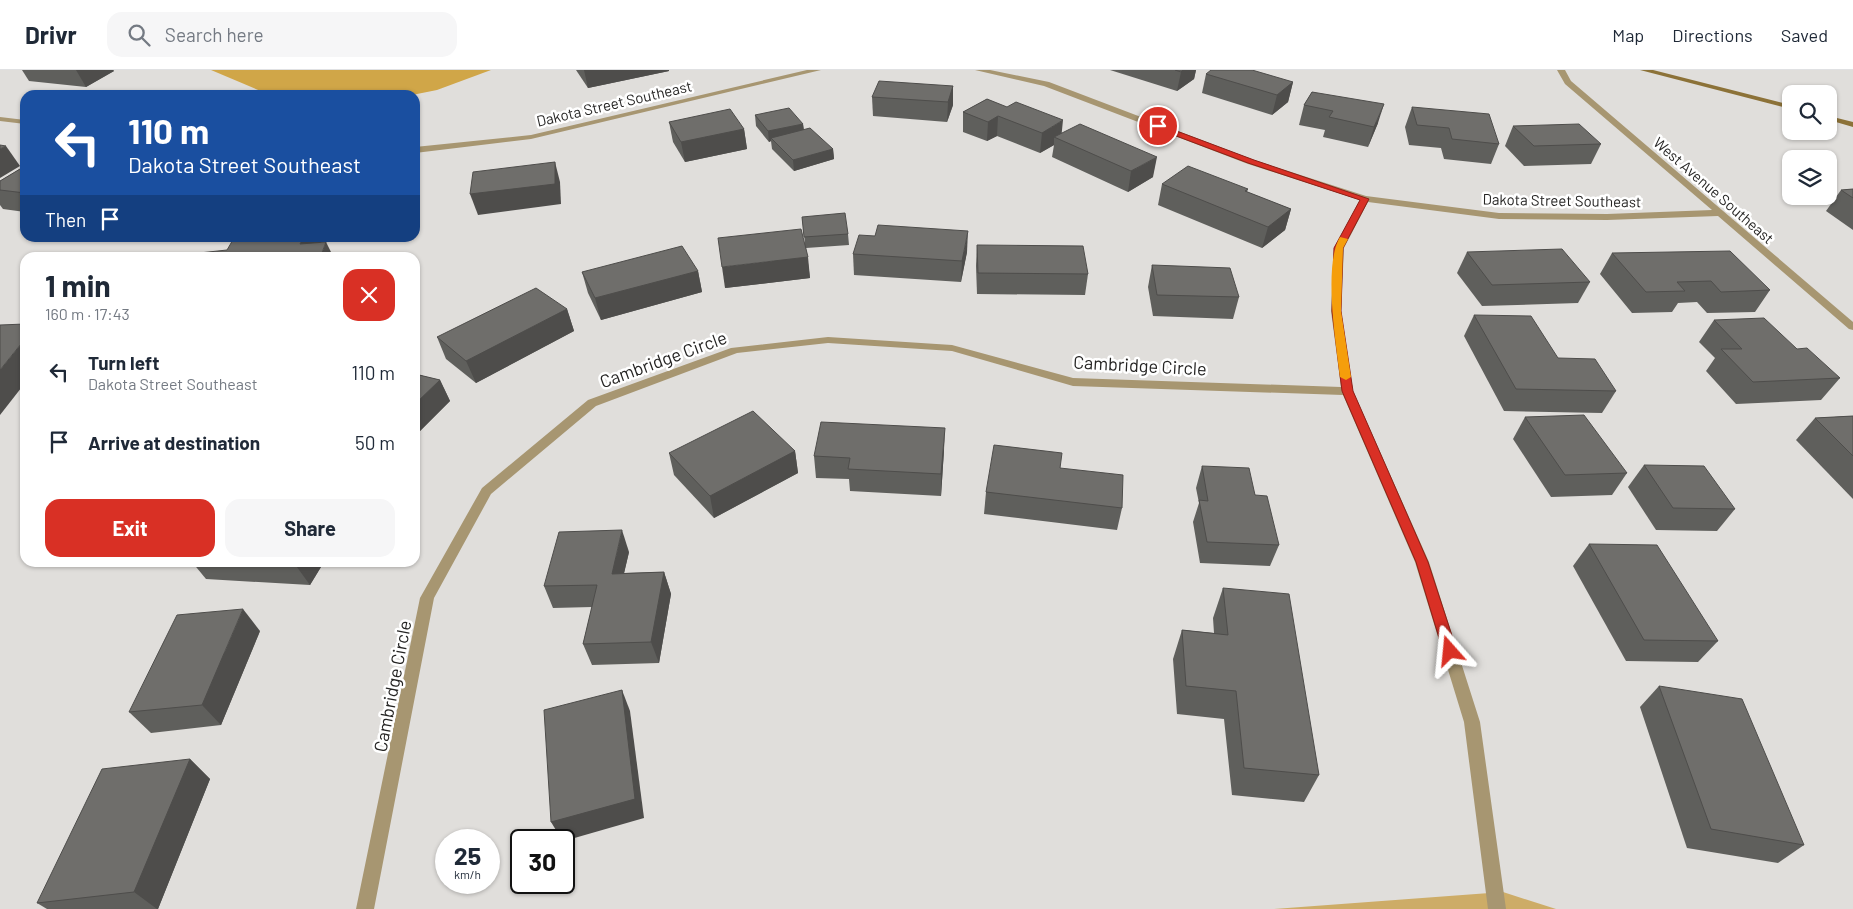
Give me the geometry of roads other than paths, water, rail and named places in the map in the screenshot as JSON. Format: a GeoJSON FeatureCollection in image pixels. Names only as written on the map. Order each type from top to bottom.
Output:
{"type":"FeatureCollection","features":[{"type":"Feature","properties":{"kind":"main road"},"geometry":{"type":"LineString","coordinates":[[1644,70],[1782,105]]}},
{"type":"Feature","properties":{"kind":"main road"},"geometry":{"type":"LineString","coordinates":[[1837,120],[1853,125]]}},
{"type":"Feature","properties":{"kind":"street","name":"Dakota Street Southeast"},"geometry":{"type":"LineString","coordinates":[[420,149],[531,137],[817,70]]}},
{"type":"Feature","properties":{"kind":"street","name":"Dakota Street Southeast"},"geometry":{"type":"LineString","coordinates":[[979,70],[1046,84],[1251,162],[1365,199],[1499,216],[1607,217],[1718,213]]}},
{"type":"Feature","properties":{"kind":"street","name":"West Avenue Southeast"},"geometry":{"type":"LineString","coordinates":[[1562,70],[1568,82],[1718,213],[1853,326]]}},
{"type":"Feature","properties":{"kind":"street"},"geometry":{"type":"LineString","coordinates":[[0,119],[20,121]]}},
{"type":"Feature","properties":{"kind":"street"},"geometry":{"type":"LineString","coordinates":[[1365,199],[1339,248],[1336,311],[1348,391],[1422,562],[1472,722],[1497,909]]}},
{"type":"Feature","properties":{"kind":"street","name":"Cambridge Circle"},"geometry":{"type":"LineString","coordinates":[[365,909],[427,598],[486,491],[592,403],[735,350],[828,340],[952,348],[1072,382],[1348,391]]}}]}
